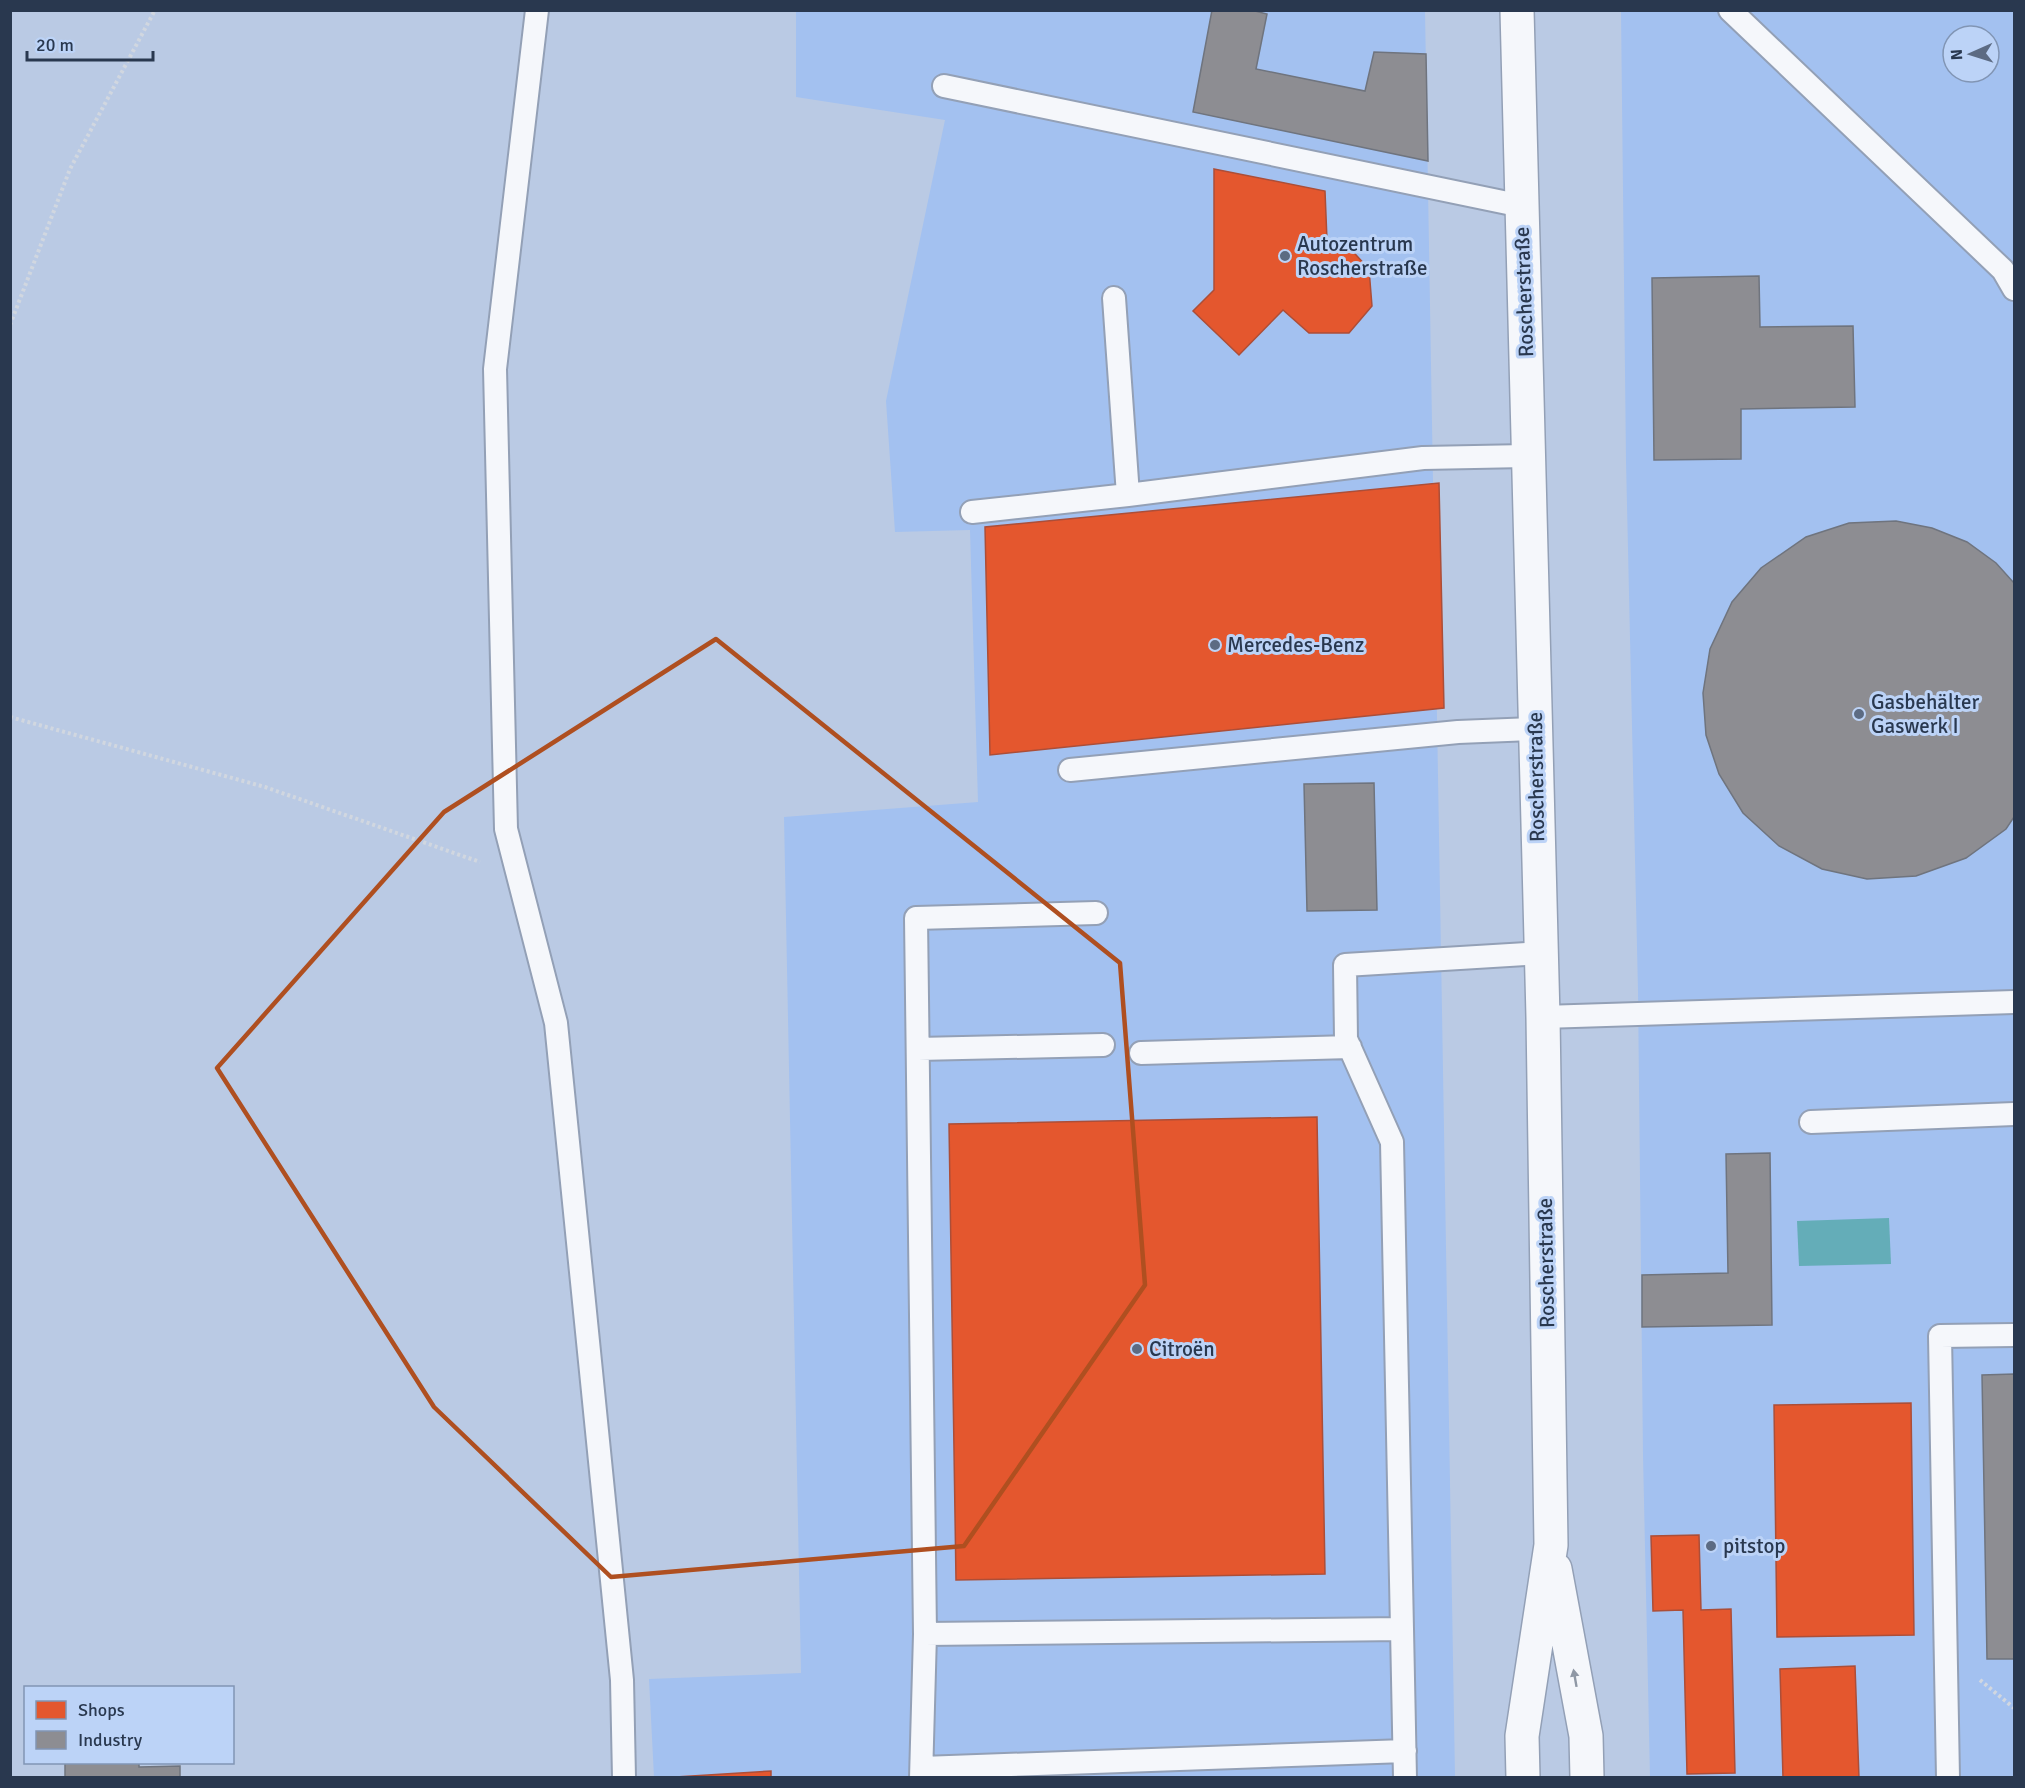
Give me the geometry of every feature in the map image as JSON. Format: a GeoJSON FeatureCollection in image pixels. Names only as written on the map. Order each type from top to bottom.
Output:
{"type":"FeatureCollection","features":[{"type":"Feature","properties":{"kind":"main road","name":"Roscherstraße"},"geometry":{"type":"LineString","coordinates":[[1517,10],[1543,1017],[1551,1545],[1586,1736],[1587,1778]]}},
{"type":"Feature","properties":{"kind":"main road","name":"Roscherstraße"},"geometry":{"type":"LineString","coordinates":[[1523,1778],[1521,1736],[1551,1545]]}},
{"type":"Feature","properties":{"kind":"lane"},"geometry":{"type":"LineString","coordinates":[[537,10],[495,369],[506,829],[556,1023],[622,1680],[624,1778]]}},
{"type":"Feature","properties":{"kind":"lane"},"geometry":{"type":"LineString","coordinates":[[1730,10],[2003,270],[2014,289]]}},
{"type":"Feature","properties":{"kind":"lane"},"geometry":{"type":"LineString","coordinates":[[944,86],[1522,206]]}},
{"type":"Feature","properties":{"kind":"lane"},"geometry":{"type":"LineString","coordinates":[[1114,298],[1128,495]]}},
{"type":"Feature","properties":{"kind":"lane"},"geometry":{"type":"LineString","coordinates":[[972,512],[1423,458],[1529,456]]}},
{"type":"Feature","properties":{"kind":"lane"},"geometry":{"type":"LineString","coordinates":[[1070,770],[1458,732],[1535,729]]}},
{"type":"Feature","properties":{"kind":"lane"},"geometry":{"type":"LineString","coordinates":[[1096,913],[916,918],[925,1634],[922,1773],[1405,1751]]}},
{"type":"Feature","properties":{"kind":"lane"},"geometry":{"type":"LineString","coordinates":[[1405,1778],[1392,1142],[1346,1039],[1345,965],[1541,953]]}},
{"type":"Feature","properties":{"kind":"lane"},"geometry":{"type":"LineString","coordinates":[[1543,1017],[1638,1016],[2014,1002]]}},
{"type":"Feature","properties":{"kind":"lane"},"geometry":{"type":"LineString","coordinates":[[918,1049],[1103,1045]]}},
{"type":"Feature","properties":{"kind":"lane"},"geometry":{"type":"LineString","coordinates":[[1141,1053],[1350,1047]]}},
{"type":"Feature","properties":{"kind":"lane"},"geometry":{"type":"LineString","coordinates":[[1811,1122],[2014,1114]]}},
{"type":"Feature","properties":{"kind":"lane"},"geometry":{"type":"LineString","coordinates":[[1948,1778],[1940,1336],[2014,1335]]}},
{"type":"Feature","properties":{"kind":"lane"},"geometry":{"type":"LineString","coordinates":[[925,1634],[1402,1629]]}},
{"type":"Feature","properties":{"kind":"path"},"geometry":{"type":"LineString","coordinates":[[10,325],[70,169],[155,10]]}},
{"type":"Feature","properties":{"kind":"path"},"geometry":{"type":"LineString","coordinates":[[10,717],[265,787],[518,875]]}},
{"type":"Feature","properties":{"kind":"highlighted area"},"geometry":{"type":"Polygon","coordinates":[[[716,639],[1120,963],[1145,1285],[964,1546],[611,1577],[434,1407],[217,1068],[444,812],[716,639]]]}},
{"type":"Feature","properties":{"kind":"shaded area"},"geometry":{"type":"Polygon","coordinates":[[[796,11],[1425,11],[1455,1777],[654,1777],[649,1679],[801,1673],[784,817],[978,802],[970,530],[895,532],[886,401],[945,120],[796,97],[796,11]]]}},
{"type":"Feature","properties":{"kind":"shaded area"},"geometry":{"type":"Polygon","coordinates":[[[1621,11],[2014,11],[2014,1777],[1650,1777],[1643,1455],[1638,991],[1626,461],[1621,11]]]}},
{"type":"Feature","properties":{"kind":"shaded area"},"geometry":{"type":"Polygon","coordinates":[[[1889,1218],[1891,1264],[1799,1266],[1797,1221],[1889,1218]]]}},
{"type":"Feature","properties":{"kind":"building: Shops","name":"Autozentrum Roscherstraße"},"geometry":{"type":"Polygon","coordinates":[[[1214,169],[1325,191],[1327,240],[1345,243],[1369,269],[1372,306],[1349,333],[1309,333],[1283,310],[1239,355],[1193,311],[1214,290],[1214,169]]]}},
{"type":"Feature","properties":{"kind":"building: Shops","name":"Mercedes-Benz"},"geometry":{"type":"Polygon","coordinates":[[[1439,483],[1444,708],[990,755],[985,527],[1439,483]]]}},
{"type":"Feature","properties":{"kind":"building: Shops","name":"Citroën"},"geometry":{"type":"Polygon","coordinates":[[[1317,1117],[1325,1574],[956,1580],[949,1124],[1317,1117]]]}},
{"type":"Feature","properties":{"kind":"building: Shops"},"geometry":{"type":"Polygon","coordinates":[[[1911,1403],[1914,1635],[1777,1637],[1774,1405],[1911,1403]]]}},
{"type":"Feature","properties":{"kind":"building: Shops"},"geometry":{"type":"Polygon","coordinates":[[[1699,1535],[1701,1610],[1731,1609],[1735,1773],[1687,1774],[1683,1610],[1653,1611],[1651,1536],[1699,1535]]]}},
{"type":"Feature","properties":{"kind":"building: Shops"},"geometry":{"type":"Polygon","coordinates":[[[1855,1666],[1859,1778],[1783,1778],[1780,1669],[1855,1666]]]}},
{"type":"Feature","properties":{"kind":"building: Shops"},"geometry":{"type":"Polygon","coordinates":[[[771,1771],[771,1778],[676,1778],[676,1777],[771,1771]]]}},
{"type":"Feature","properties":{"kind":"building: Industry"},"geometry":{"type":"Polygon","coordinates":[[[1212,10],[1251,10],[1267,14],[1256,69],[1365,91],[1374,52],[1426,54],[1428,161],[1193,112],[1212,10]]]}},
{"type":"Feature","properties":{"kind":"building: Industry"},"geometry":{"type":"Polygon","coordinates":[[[1759,276],[1760,327],[1853,326],[1855,407],[1741,409],[1741,459],[1654,460],[1652,278],[1759,276]]]}},
{"type":"Feature","properties":{"kind":"building: Industry","name":"Gasbehälter Gaswerk I"},"geometry":{"type":"Polygon","coordinates":[[[1896,521],[1932,528],[1967,542],[1996,563],[2014,583],[2014,817],[2006,829],[1966,858],[1916,876],[1867,879],[1822,869],[1779,846],[1743,813],[1719,774],[1706,735],[1703,693],[1710,649],[1732,602],[1761,568],[1806,537],[1849,523],[1896,521]]]}},
{"type":"Feature","properties":{"kind":"building: Industry"},"geometry":{"type":"Polygon","coordinates":[[[1374,783],[1377,910],[1307,911],[1304,784],[1374,783]]]}},
{"type":"Feature","properties":{"kind":"building: Industry"},"geometry":{"type":"Polygon","coordinates":[[[1770,1153],[1772,1325],[1642,1327],[1642,1275],[1728,1273],[1726,1154],[1770,1153]]]}},
{"type":"Feature","properties":{"kind":"building: Industry"},"geometry":{"type":"Polygon","coordinates":[[[2014,1374],[2014,1659],[1987,1659],[1982,1375],[2014,1374]]]}},
{"type":"Feature","properties":{"kind":"building: Industry"},"geometry":{"type":"Polygon","coordinates":[[[65,1764],[180,1766],[180,1778],[65,1778],[65,1764]]]}},
{"type":"Feature","properties":{"kind":"place","name":"Autozentrum Roscherstraße"},"geometry":{"type":"Point","coordinates":[1285,256]}},
{"type":"Feature","properties":{"kind":"place","name":"Mercedes-Benz"},"geometry":{"type":"Point","coordinates":[1215,645]}},
{"type":"Feature","properties":{"kind":"place","name":"Gasbehälter Gaswerk I"},"geometry":{"type":"Point","coordinates":[1859,714]}},
{"type":"Feature","properties":{"kind":"place","name":"Citroën"},"geometry":{"type":"Point","coordinates":[1137,1349]}},
{"type":"Feature","properties":{"kind":"place","name":"pitstop"},"geometry":{"type":"Point","coordinates":[1711,1546]}}]}
